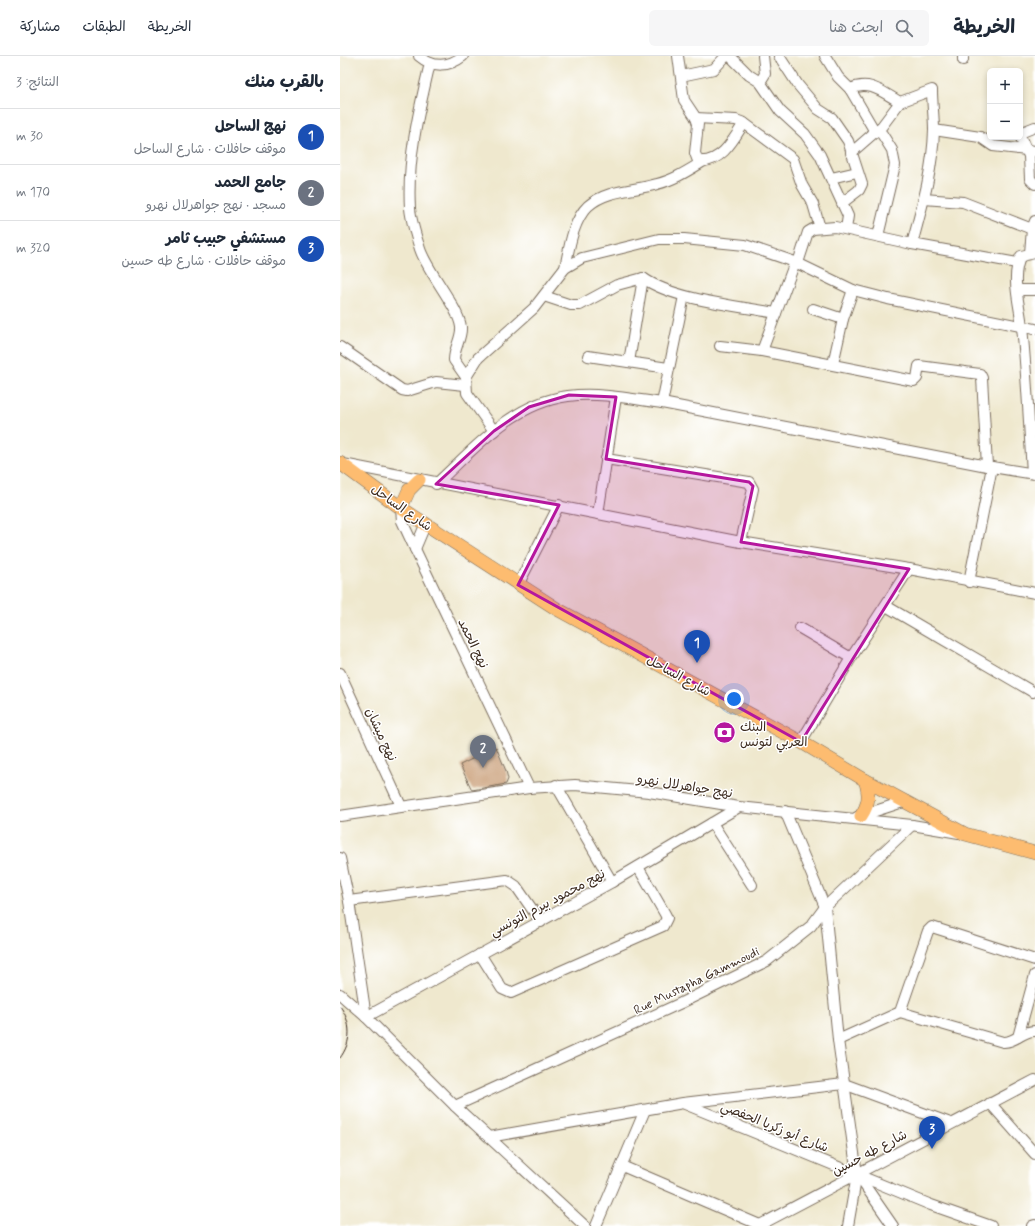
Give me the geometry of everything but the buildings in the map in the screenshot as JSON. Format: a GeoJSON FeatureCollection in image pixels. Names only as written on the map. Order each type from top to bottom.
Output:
{"type":"FeatureCollection","features":[{"type":"Feature","properties":{"kind":"main road","name":"شارع الساحل"},"geometry":{"type":"LineString","coordinates":[[340,463],[401,508],[557,609],[801,742],[865,780],[965,834],[1035,853]]}},
{"type":"Feature","properties":{"kind":"main road"},"geometry":{"type":"LineString","coordinates":[[401,508],[409,490],[419,480]]}},
{"type":"Feature","properties":{"kind":"main road"},"geometry":{"type":"LineString","coordinates":[[856,818],[866,808],[868,800],[869,792],[865,780]]}},
{"type":"Feature","properties":{"kind":"street"},"geometry":{"type":"LineString","coordinates":[[420,56],[430,63],[437,65],[451,64],[463,56]]}},
{"type":"Feature","properties":{"kind":"street"},"geometry":{"type":"LineString","coordinates":[[678,56],[684,100],[696,118],[698,124],[695,154],[698,160],[704,161]]}},
{"type":"Feature","properties":{"kind":"street"},"geometry":{"type":"LineString","coordinates":[[681,76],[714,69],[726,56]]}},
{"type":"Feature","properties":{"kind":"street"},"geometry":{"type":"LineString","coordinates":[[730,56],[749,75],[760,82],[780,111],[805,134],[820,155],[848,216],[846,229]]}},
{"type":"Feature","properties":{"kind":"street"},"geometry":{"type":"LineString","coordinates":[[760,82],[765,74],[764,56]]}},
{"type":"Feature","properties":{"kind":"street"},"geometry":{"type":"LineString","coordinates":[[779,56],[798,85],[818,109],[832,118],[848,140],[862,184],[859,190],[842,204]]}},
{"type":"Feature","properties":{"kind":"street"},"geometry":{"type":"LineString","coordinates":[[825,56],[838,77],[850,89],[874,130],[882,134],[892,150],[895,165],[878,236]]}},
{"type":"Feature","properties":{"kind":"street"},"geometry":{"type":"LineString","coordinates":[[430,63],[415,128],[410,171],[410,209],[421,250],[438,284],[456,313],[461,327],[454,360],[466,381],[467,393],[494,431]]}},
{"type":"Feature","properties":{"kind":"street"},"geometry":{"type":"LineString","coordinates":[[850,89],[860,84],[868,86],[875,88],[900,102]]}},
{"type":"Feature","properties":{"kind":"street"},"geometry":{"type":"LineString","coordinates":[[851,153],[890,116],[900,102],[932,90],[934,130],[924,199],[912,244]]}},
{"type":"Feature","properties":{"kind":"street"},"geometry":{"type":"LineString","coordinates":[[696,118],[736,120],[744,123],[793,159],[802,185],[813,204],[820,228]]}},
{"type":"Feature","properties":{"kind":"street"},"geometry":{"type":"LineString","coordinates":[[566,268],[574,232],[581,215],[588,206],[600,198],[622,190],[658,184],[704,161],[710,160],[728,148],[744,123]]}},
{"type":"Feature","properties":{"kind":"street"},"geometry":{"type":"LineString","coordinates":[[1023,133],[1035,127]]}},
{"type":"Feature","properties":{"kind":"street"},"geometry":{"type":"LineString","coordinates":[[934,130],[980,137],[993,146],[1030,150]]}},
{"type":"Feature","properties":{"kind":"street"},"geometry":{"type":"LineString","coordinates":[[1023,139],[1030,150],[1030,179],[1035,184]]}},
{"type":"Feature","properties":{"kind":"street"},"geometry":{"type":"LineString","coordinates":[[831,178],[857,172]]}},
{"type":"Feature","properties":{"kind":"street"},"geometry":{"type":"LineString","coordinates":[[436,484],[494,431],[529,407],[548,399],[569,395],[616,397],[662,403],[989,467],[1034,473],[1022,326],[1017,290],[1017,263],[1021,256],[1032,253],[1034,225],[963,202],[924,199]]}},
{"type":"Feature","properties":{"kind":"street"},"geometry":{"type":"LineString","coordinates":[[762,351],[797,263],[806,234],[810,230],[835,227],[912,244],[1017,263]]}},
{"type":"Feature","properties":{"kind":"street"},"geometry":{"type":"LineString","coordinates":[[466,381],[478,358],[518,323],[544,296],[566,268],[582,258],[659,239],[684,239],[745,245],[797,263],[853,290],[888,299],[1035,329]]}},
{"type":"Feature","properties":{"kind":"street"},"geometry":{"type":"LineString","coordinates":[[544,296],[571,305],[580,305],[617,285],[643,278],[662,290],[684,296],[776,313]]}},
{"type":"Feature","properties":{"kind":"street"},"geometry":{"type":"LineString","coordinates":[[629,362],[643,278]]}},
{"type":"Feature","properties":{"kind":"street"},"geometry":{"type":"LineString","coordinates":[[833,364],[843,319],[853,290]]}},
{"type":"Feature","properties":{"kind":"street"},"geometry":{"type":"LineString","coordinates":[[1017,290],[1035,290]]}},
{"type":"Feature","properties":{"kind":"street"},"geometry":{"type":"LineString","coordinates":[[662,403],[684,296]]}},
{"type":"Feature","properties":{"kind":"street"},"geometry":{"type":"LineString","coordinates":[[813,309],[843,319]]}},
{"type":"Feature","properties":{"kind":"street"},"geometry":{"type":"LineString","coordinates":[[720,346],[762,351],[914,380],[916,378],[918,366],[980,374],[982,378],[989,467],[969,582]]}},
{"type":"Feature","properties":{"kind":"street"},"geometry":{"type":"LineString","coordinates":[[340,347],[402,390],[407,391],[436,382],[466,381]]}},
{"type":"Feature","properties":{"kind":"street"},"geometry":{"type":"LineString","coordinates":[[588,356],[668,368]]}},
{"type":"Feature","properties":{"kind":"street"},"geometry":{"type":"LineString","coordinates":[[598,514],[616,397]]}},
{"type":"Feature","properties":{"kind":"street"},"geometry":{"type":"LineString","coordinates":[[606,460],[749,482],[753,489],[741,542]]}},
{"type":"Feature","properties":{"kind":"street"},"geometry":{"type":"LineString","coordinates":[[340,463],[436,484],[559,505],[741,542],[909,569],[969,582],[1035,593]]}},
{"type":"Feature","properties":{"kind":"street"},"geometry":{"type":"LineString","coordinates":[[518,585],[559,505]]}},
{"type":"Feature","properties":{"kind":"street","name":"نهج الحمد"},"geometry":{"type":"LineString","coordinates":[[401,508],[402,521],[529,788]]}},
{"type":"Feature","properties":{"kind":"street"},"geometry":{"type":"LineString","coordinates":[[415,549],[426,523]]}},
{"type":"Feature","properties":{"kind":"street"},"geometry":{"type":"LineString","coordinates":[[801,742],[851,658],[909,569]]}},
{"type":"Feature","properties":{"kind":"street"},"geometry":{"type":"LineString","coordinates":[[886,606],[1033,692]]}},
{"type":"Feature","properties":{"kind":"street"},"geometry":{"type":"LineString","coordinates":[[800,628],[851,658]]}},
{"type":"Feature","properties":{"kind":"street","name":"نهج ميشان"},"geometry":{"type":"LineString","coordinates":[[340,674],[401,806]]}},
{"type":"Feature","properties":{"kind":"street"},"geometry":{"type":"LineString","coordinates":[[556,786],[612,882]]}},
{"type":"Feature","properties":{"kind":"street","name":"نهج جواهرلال نهرو"},"geometry":{"type":"LineString","coordinates":[[340,816],[529,788],[594,786],[739,806],[856,818],[965,834]]}},
{"type":"Feature","properties":{"kind":"street"},"geometry":{"type":"LineString","coordinates":[[856,818],[906,801]]}},
{"type":"Feature","properties":{"kind":"street","name":"نهج محمود بيرم التونسي"},"geometry":{"type":"LineString","coordinates":[[366,1017],[612,882],[739,806]]}},
{"type":"Feature","properties":{"kind":"street"},"geometry":{"type":"LineString","coordinates":[[785,811],[825,907],[838,1040],[857,1174],[848,1226]]}},
{"type":"Feature","properties":{"kind":"street"},"geometry":{"type":"LineString","coordinates":[[712,823],[752,885]]}},
{"type":"Feature","properties":{"kind":"street","name":"Rue Mustapha Gammoudi"},"geometry":{"type":"LineString","coordinates":[[455,1106],[681,1003],[767,961],[811,926],[825,907],[912,826]]}},
{"type":"Feature","properties":{"kind":"street"},"geometry":{"type":"LineString","coordinates":[[340,858],[366,1017]]}},
{"type":"Feature","properties":{"kind":"street"},"geometry":{"type":"LineString","coordinates":[[480,954],[502,989],[511,993],[663,926],[667,918],[638,867]]}},
{"type":"Feature","properties":{"kind":"street"},"geometry":{"type":"LineString","coordinates":[[348,901],[507,880],[516,886],[541,922]]}},
{"type":"Feature","properties":{"kind":"street"},"geometry":{"type":"LineString","coordinates":[[900,1012],[928,931],[932,927],[1035,960]]}},
{"type":"Feature","properties":{"kind":"street"},"geometry":{"type":"LineString","coordinates":[[1018,1037],[1035,975]]}},
{"type":"Feature","properties":{"kind":"street"},"geometry":{"type":"LineString","coordinates":[[340,994],[366,1017],[455,1106],[585,1226]]}},
{"type":"Feature","properties":{"kind":"street"},"geometry":{"type":"LineString","coordinates":[[838,1040],[900,1012],[1003,1042],[1012,1041],[1027,1032],[1035,1031]]}},
{"type":"Feature","properties":{"kind":"street","name":"شارع طه حسين"},"geometry":{"type":"LineString","coordinates":[[759,1226],[950,1123],[1035,1080]]}},
{"type":"Feature","properties":{"kind":"street"},"geometry":{"type":"LineString","coordinates":[[489,1137],[683,1103],[844,1084],[950,1123]]}},
{"type":"Feature","properties":{"kind":"street","name":"شارع أبو زكريا الحفصي"},"geometry":{"type":"LineString","coordinates":[[683,1103],[931,1205],[991,1226]]}},
{"type":"Feature","properties":{"kind":"street"},"geometry":{"type":"LineString","coordinates":[[990,1103],[1035,1154]]}},
{"type":"Feature","properties":{"kind":"street"},"geometry":{"type":"LineString","coordinates":[[596,1226],[645,1110]]}},
{"type":"Feature","properties":{"kind":"street"},"geometry":{"type":"LineString","coordinates":[[622,1166],[759,1226]]}},
{"type":"Feature","properties":{"kind":"street"},"geometry":{"type":"LineString","coordinates":[[857,1174],[893,1226]]}},
{"type":"Feature","properties":{"kind":"highlighted area"},"geometry":{"type":"Polygon","coordinates":[[[569,395],[592,395],[616,397],[606,459],[749,482],[753,486],[741,542],[909,569],[801,742],[518,585],[559,505],[436,484],[494,431],[529,407],[569,395]]]}},
{"type":"Feature","properties":{"kind":"tram line"},"geometry":{"type":"LineString","coordinates":[[340,1006],[347,1019],[349,1032],[347,1046],[340,1058]]}},
{"type":"Feature","properties":{"kind":"place","name":"نهج الساحل"},"geometry":{"type":"Point","coordinates":[697,663]}},
{"type":"Feature","properties":{"kind":"place","name":"البنك العربي لتونس"},"geometry":{"type":"Point","coordinates":[724,733]}},
{"type":"Feature","properties":{"kind":"place","name":"جامع الحمد"},"geometry":{"type":"Point","coordinates":[483,768]}},
{"type":"Feature","properties":{"kind":"place","name":"مستشفي حبيب ثامر"},"geometry":{"type":"Point","coordinates":[932,1149]}}]}
